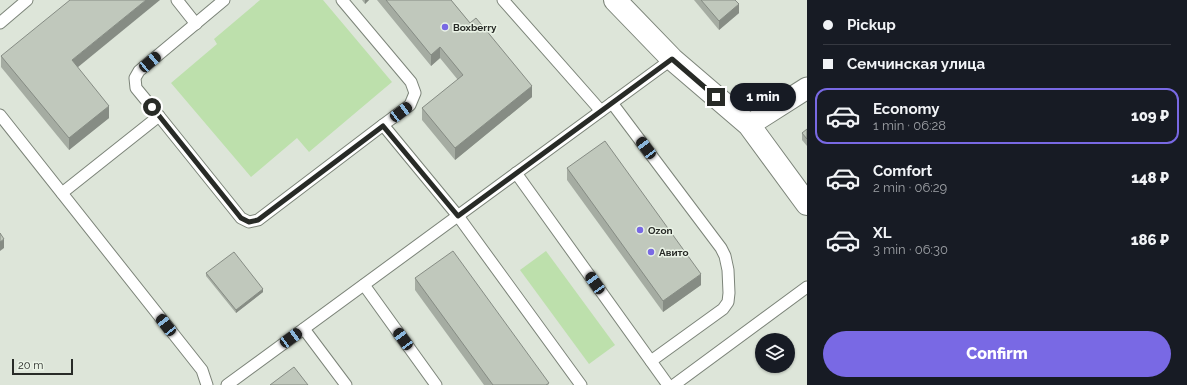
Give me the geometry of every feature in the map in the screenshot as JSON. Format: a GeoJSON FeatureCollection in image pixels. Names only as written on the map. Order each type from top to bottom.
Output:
{"type":"FeatureCollection","features":[{"type":"Feature","properties":{"kind":"street"},"geometry":{"type":"LineString","coordinates":[[615,0],[672,59],[749,125],[807,204]]}},
{"type":"Feature","properties":{"kind":"street"},"geometry":{"type":"LineString","coordinates":[[749,125],[807,88]]}},
{"type":"Feature","properties":{"kind":"lane"},"geometry":{"type":"LineString","coordinates":[[0,23],[27,0]]}},
{"type":"Feature","properties":{"kind":"lane"},"geometry":{"type":"LineString","coordinates":[[177,0],[196,24]]}},
{"type":"Feature","properties":{"kind":"lane"},"geometry":{"type":"LineString","coordinates":[[224,0],[139,71],[135,78],[136,88],[241,218],[249,222],[258,220],[410,105],[415,93],[411,82],[342,0]]}},
{"type":"Feature","properties":{"kind":"lane"},"geometry":{"type":"LineString","coordinates":[[503,0],[601,111]]}},
{"type":"Feature","properties":{"kind":"lane"},"geometry":{"type":"LineString","coordinates":[[227,385],[672,59]]}},
{"type":"Feature","properties":{"kind":"lane"},"geometry":{"type":"LineString","coordinates":[[612,103],[726,256],[728,270],[728,302],[722,309],[650,361]]}},
{"type":"Feature","properties":{"kind":"lane"},"geometry":{"type":"LineString","coordinates":[[0,115],[202,370],[207,385]]}},
{"type":"Feature","properties":{"kind":"lane"},"geometry":{"type":"LineString","coordinates":[[62,193],[159,116]]}},
{"type":"Feature","properties":{"kind":"lane"},"geometry":{"type":"LineString","coordinates":[[383,126],[458,216],[581,385]]}},
{"type":"Feature","properties":{"kind":"lane"},"geometry":{"type":"LineString","coordinates":[[516,173],[668,385]]}},
{"type":"Feature","properties":{"kind":"lane"},"geometry":{"type":"LineString","coordinates":[[364,285],[436,385]]}},
{"type":"Feature","properties":{"kind":"lane"},"geometry":{"type":"LineString","coordinates":[[674,385],[807,287]]}},
{"type":"Feature","properties":{"kind":"lane"},"geometry":{"type":"LineString","coordinates":[[304,329],[346,385]]}},
{"type":"Feature","properties":{"kind":"green space"},"geometry":{"type":"Polygon","coordinates":[[[260,0],[323,0],[392,82],[309,152],[297,138],[251,177],[171,83],[217,44],[214,39],[260,0]]]}},
{"type":"Feature","properties":{"kind":"green space"},"geometry":{"type":"Polygon","coordinates":[[[546,251],[615,345],[589,364],[520,270],[546,251]]]}},
{"type":"Feature","properties":{"kind":"building"},"geometry":{"type":"Polygon","coordinates":[[[70,0],[146,0],[72,60],[109,106],[69,138],[1,56],[70,0]]]}},
{"type":"Feature","properties":{"kind":"building"},"geometry":{"type":"Polygon","coordinates":[[[386,0],[451,0],[470,23],[476,18],[532,86],[455,148],[422,108],[463,75],[440,47],[431,55],[386,0]]]}},
{"type":"Feature","properties":{"kind":"building"},"geometry":{"type":"Polygon","coordinates":[[[701,0],[735,0],[739,4],[719,21],[701,0]]]}},
{"type":"Feature","properties":{"kind":"building"},"geometry":{"type":"Polygon","coordinates":[[[807,129],[807,139],[802,133],[807,129]]]}},
{"type":"Feature","properties":{"kind":"building"},"geometry":{"type":"Polygon","coordinates":[[[605,141],[701,274],[663,301],[567,168],[605,141]]]}},
{"type":"Feature","properties":{"kind":"building"},"geometry":{"type":"Polygon","coordinates":[[[0,233],[4,239],[0,242],[0,233]]]}},
{"type":"Feature","properties":{"kind":"building"},"geometry":{"type":"Polygon","coordinates":[[[453,251],[549,383],[546,385],[493,385],[415,278],[453,251]]]}},
{"type":"Feature","properties":{"kind":"building"},"geometry":{"type":"Polygon","coordinates":[[[234,252],[263,289],[236,310],[206,273],[234,252]]]}},
{"type":"Feature","properties":{"kind":"building"},"geometry":{"type":"Polygon","coordinates":[[[294,367],[308,385],[270,385],[294,367]]]}},
{"type":"Feature","properties":{"kind":"place","name":"Boxberry"},"geometry":{"type":"Point","coordinates":[445,27]}},
{"type":"Feature","properties":{"kind":"place","name":"Ozon"},"geometry":{"type":"Point","coordinates":[640,230]}},
{"type":"Feature","properties":{"kind":"place","name":"Авито"},"geometry":{"type":"Point","coordinates":[651,252]}},
{"type":"Feature","properties":{"kind":"route"},"geometry":{"type":"LineString","coordinates":[[152,107],[241,218],[249,222],[258,220],[383,126],[458,216],[672,59],[716,97]]}}]}
